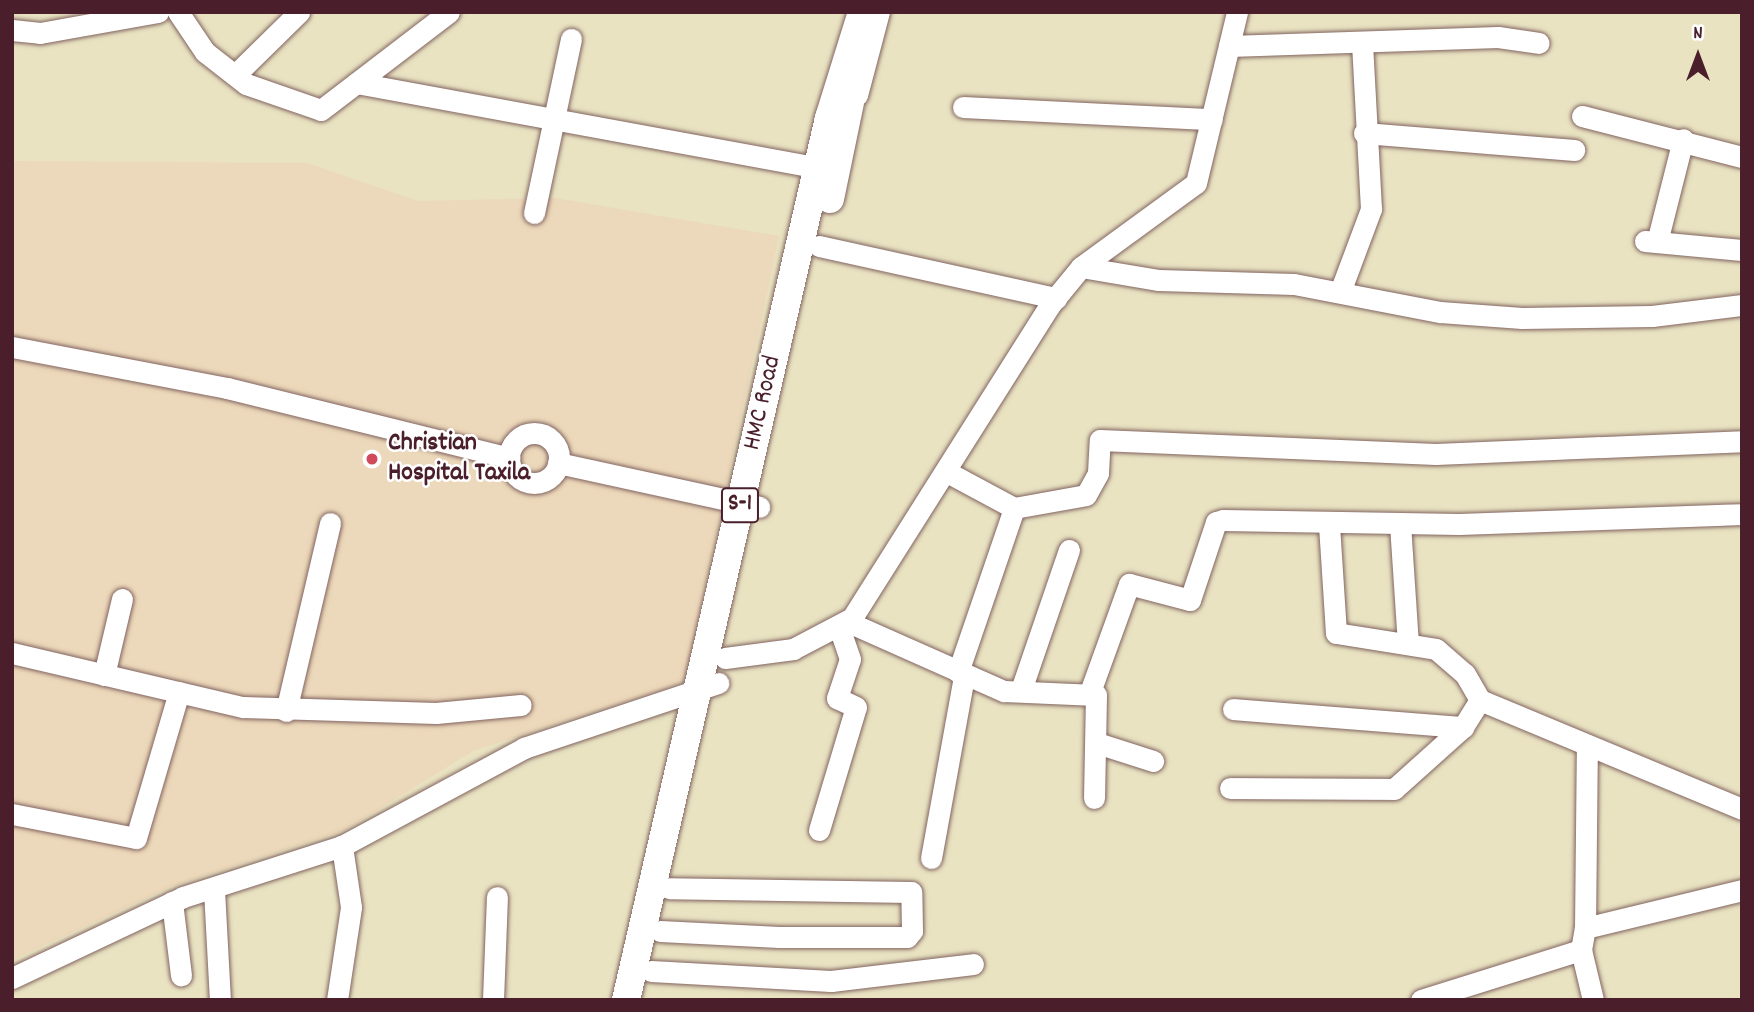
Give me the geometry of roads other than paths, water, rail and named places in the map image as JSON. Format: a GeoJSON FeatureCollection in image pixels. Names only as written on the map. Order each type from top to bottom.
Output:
{"type":"FeatureCollection","features":[{"type":"Feature","properties":{"kind":"main road","name":"HMC Road"},"geometry":{"type":"LineString","coordinates":[[626,1000],[713,677],[750,505],[819,246],[839,121],[863,12]]}},
{"type":"Feature","properties":{"kind":"main road","name":"HMC Road"},"geometry":{"type":"LineString","coordinates":[[644,1000],[750,505],[818,168],[839,121]]}},
{"type":"Feature","properties":{"kind":"street"},"geometry":{"type":"LineString","coordinates":[[12,30],[40,33],[159,12]]}},
{"type":"Feature","properties":{"kind":"street"},"geometry":{"type":"LineString","coordinates":[[178,12],[205,52],[235,75],[296,106],[321,110],[449,12]]}},
{"type":"Feature","properties":{"kind":"street"},"geometry":{"type":"LineString","coordinates":[[235,75],[299,12]]}},
{"type":"Feature","properties":{"kind":"street"},"geometry":{"type":"LineString","coordinates":[[839,121],[852,12]]}},
{"type":"Feature","properties":{"kind":"street"},"geometry":{"type":"LineString","coordinates":[[839,121],[879,12]]}},
{"type":"Feature","properties":{"kind":"street"},"geometry":{"type":"LineString","coordinates":[[12,978],[172,902],[342,846],[524,748],[793,649],[844,625],[947,472],[1056,298],[1081,267],[1196,183],[1237,12]]}},
{"type":"Feature","properties":{"kind":"street"},"geometry":{"type":"LineString","coordinates":[[1229,46],[1362,45],[1498,37],[1539,43]]}},
{"type":"Feature","properties":{"kind":"street"},"geometry":{"type":"LineString","coordinates":[[534,213],[571,39]]}},
{"type":"Feature","properties":{"kind":"street"},"geometry":{"type":"LineString","coordinates":[[1340,292],[1371,209],[1364,133],[1362,45]]}},
{"type":"Feature","properties":{"kind":"street"},"geometry":{"type":"LineString","coordinates":[[357,83],[818,168]]}},
{"type":"Feature","properties":{"kind":"street"},"geometry":{"type":"LineString","coordinates":[[962,107],[1212,119]]}},
{"type":"Feature","properties":{"kind":"street"},"geometry":{"type":"LineString","coordinates":[[1582,116],[1682,139],[1742,157]]}},
{"type":"Feature","properties":{"kind":"street"},"geometry":{"type":"LineString","coordinates":[[1364,133],[1574,150]]}},
{"type":"Feature","properties":{"kind":"street"},"geometry":{"type":"LineString","coordinates":[[1682,139],[1650,241],[1742,250]]}},
{"type":"Feature","properties":{"kind":"street"},"geometry":{"type":"LineString","coordinates":[[819,246],[1056,298]]}},
{"type":"Feature","properties":{"kind":"street"},"geometry":{"type":"LineString","coordinates":[[1081,267],[1158,280],[1294,284],[1440,312],[1522,318],[1651,316],[1742,305]]}},
{"type":"Feature","properties":{"kind":"street"},"geometry":{"type":"LineString","coordinates":[[14,354],[227,388],[509,458]]}},
{"type":"Feature","properties":{"kind":"street"},"geometry":{"type":"LineString","coordinates":[[540,433],[556,446],[558,463],[551,475],[532,483],[514,473],[509,458],[520,437],[540,433]]}},
{"type":"Feature","properties":{"kind":"street"},"geometry":{"type":"LineString","coordinates":[[947,472],[1014,508],[1087,495],[1098,473],[1100,440],[1436,454],[1742,441]]}},
{"type":"Feature","properties":{"kind":"street"},"geometry":{"type":"LineString","coordinates":[[558,463],[750,505]]}},
{"type":"Feature","properties":{"kind":"street"},"geometry":{"type":"LineString","coordinates":[[931,858],[961,674],[1014,508]]}},
{"type":"Feature","properties":{"kind":"street"},"geometry":{"type":"LineString","coordinates":[[1090,692],[1129,584],[1190,600],[1216,522],[1400,524],[1742,514]]}},
{"type":"Feature","properties":{"kind":"street"},"geometry":{"type":"LineString","coordinates":[[286,711],[330,523]]}},
{"type":"Feature","properties":{"kind":"street"},"geometry":{"type":"LineString","coordinates":[[1400,524],[1408,643]]}},
{"type":"Feature","properties":{"kind":"street"},"geometry":{"type":"LineString","coordinates":[[1329,525],[1336,633],[1408,643],[1445,654],[1480,700],[1742,809]]}},
{"type":"Feature","properties":{"kind":"street"},"geometry":{"type":"LineString","coordinates":[[1021,690],[1069,550]]}},
{"type":"Feature","properties":{"kind":"street"},"geometry":{"type":"LineString","coordinates":[[104,675],[122,598]]}},
{"type":"Feature","properties":{"kind":"street"},"geometry":{"type":"LineString","coordinates":[[844,625],[961,674],[1021,690],[1090,692]]}},
{"type":"Feature","properties":{"kind":"street"},"geometry":{"type":"LineString","coordinates":[[819,830],[856,707],[837,698],[850,659],[844,625]]}},
{"type":"Feature","properties":{"kind":"street"},"geometry":{"type":"LineString","coordinates":[[12,653],[179,692],[286,711],[436,713],[521,705]]}},
{"type":"Feature","properties":{"kind":"street"},"geometry":{"type":"LineString","coordinates":[[12,814],[136,838],[179,692]]}},
{"type":"Feature","properties":{"kind":"street"},"geometry":{"type":"LineString","coordinates":[[1090,692],[1099,704],[1094,798]]}},
{"type":"Feature","properties":{"kind":"street"},"geometry":{"type":"LineString","coordinates":[[1230,788],[1385,792],[1463,727],[1480,700]]}},
{"type":"Feature","properties":{"kind":"street"},"geometry":{"type":"LineString","coordinates":[[1233,709],[1463,727]]}},
{"type":"Feature","properties":{"kind":"street"},"geometry":{"type":"LineString","coordinates":[[1097,743],[1153,761]]}},
{"type":"Feature","properties":{"kind":"street"},"geometry":{"type":"LineString","coordinates":[[1587,745],[1586,928],[1581,950],[1593,1000]]}},
{"type":"Feature","properties":{"kind":"street"},"geometry":{"type":"LineString","coordinates":[[337,1000],[351,907],[342,846]]}},
{"type":"Feature","properties":{"kind":"street"},"geometry":{"type":"LineString","coordinates":[[660,931],[779,937],[907,937],[912,931],[911,892],[669,888]]}},
{"type":"Feature","properties":{"kind":"street"},"geometry":{"type":"LineString","coordinates":[[214,890],[220,1000]]}},
{"type":"Feature","properties":{"kind":"street"},"geometry":{"type":"LineString","coordinates":[[1586,928],[1742,890]]}},
{"type":"Feature","properties":{"kind":"street"},"geometry":{"type":"LineString","coordinates":[[493,1000],[497,897]]}},
{"type":"Feature","properties":{"kind":"street"},"geometry":{"type":"LineString","coordinates":[[172,902],[181,975]]}},
{"type":"Feature","properties":{"kind":"street"},"geometry":{"type":"LineString","coordinates":[[1421,1000],[1581,950]]}},
{"type":"Feature","properties":{"kind":"street"},"geometry":{"type":"LineString","coordinates":[[651,971],[831,981],[973,964]]}},
{"type":"Feature","properties":{"kind":"place","name":"Christian Hospital Taxila"},"geometry":{"type":"Point","coordinates":[372,459]}}]}
